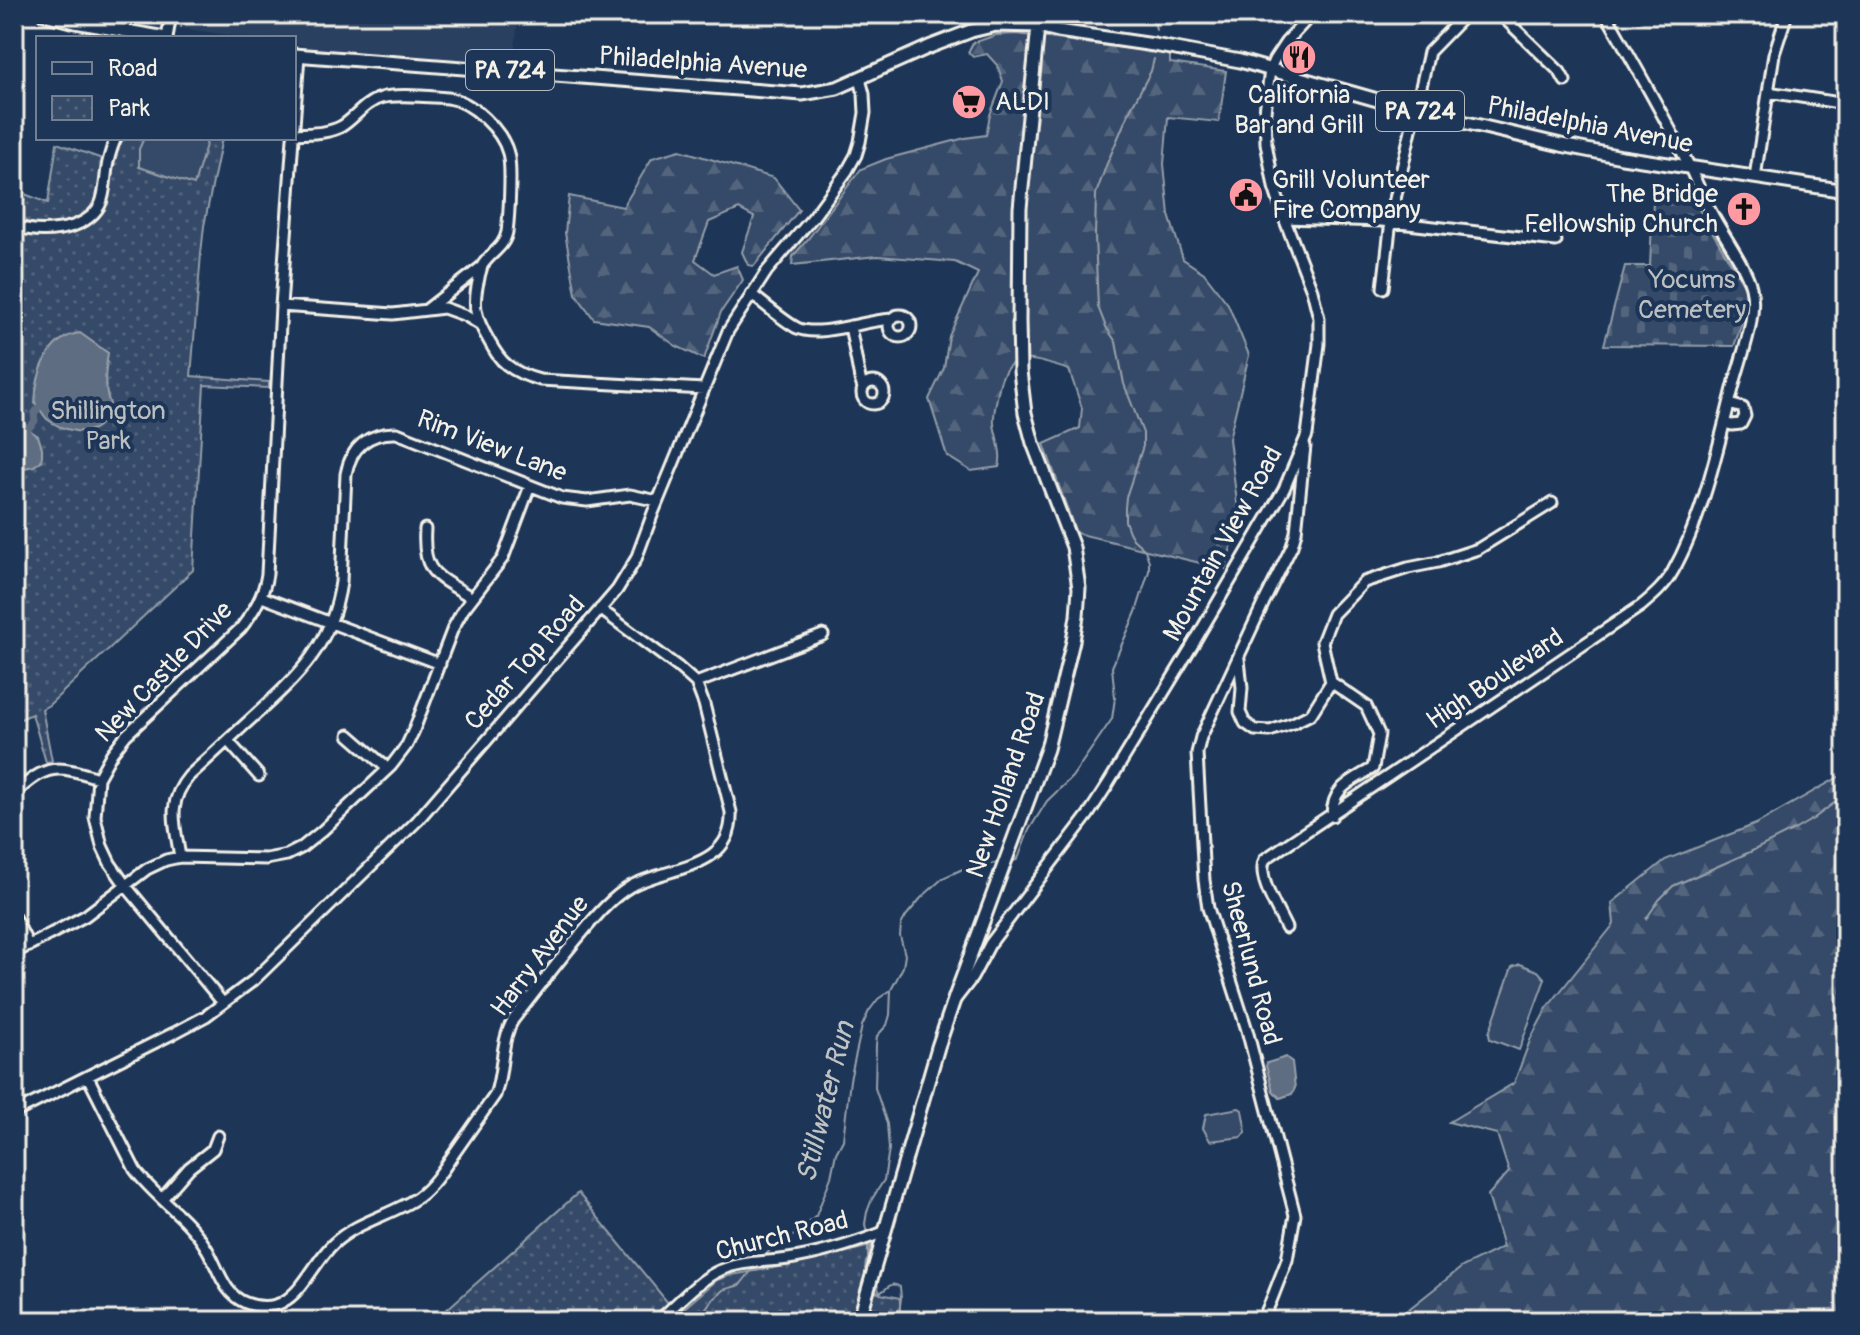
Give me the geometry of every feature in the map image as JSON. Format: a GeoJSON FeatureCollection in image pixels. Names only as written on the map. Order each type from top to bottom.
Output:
{"type":"FeatureCollection","features":[{"type":"Feature","properties":{"kind":"main road"},"geometry":{"type":"LineString","coordinates":[[46,14],[96,20],[155,36]]}},
{"type":"Feature","properties":{"kind":"main road","name":"Philadelphia Avenue"},"geometry":{"type":"LineString","coordinates":[[297,55],[790,94],[830,90],[971,31],[1038,20],[1058,31],[1220,57],[1416,111],[1561,145],[1619,157],[1846,191]]}},
{"type":"Feature","properties":{"kind":"main road","name":"New Holland Road"},"geometry":{"type":"LineString","coordinates":[[859,1321],[953,1003],[1039,775],[1073,641],[1078,604],[1073,547],[1033,443],[1025,413],[1020,371],[1020,208],[1038,20]]}},
{"type":"Feature","properties":{"kind":"street"},"geometry":{"type":"LineString","coordinates":[[163,36],[171,14]]}},
{"type":"Feature","properties":{"kind":"street","name":"Mountain View Road"},"geometry":{"type":"LineString","coordinates":[[953,1003],[972,978],[990,944],[1108,784],[1284,489],[1307,435],[1319,344],[1319,318],[1312,290],[1274,187],[1266,143],[1266,95],[1270,69],[1286,42],[1312,14]]}},
{"type":"Feature","properties":{"kind":"street"},"geometry":{"type":"LineString","coordinates":[[1383,288],[1392,222],[1429,52],[1466,14]]}},
{"type":"Feature","properties":{"kind":"street"},"geometry":{"type":"LineString","coordinates":[[1500,14],[1560,72],[1565,81]]}},
{"type":"Feature","properties":{"kind":"street","name":"High Boulevard"},"geometry":{"type":"LineString","coordinates":[[1286,928],[1262,877],[1265,859],[1657,593],[1672,574],[1698,514],[1750,324],[1752,294],[1748,277],[1606,14]]}},
{"type":"Feature","properties":{"kind":"street"},"geometry":{"type":"LineString","coordinates":[[1755,177],[1774,54],[1787,14]]}},
{"type":"Feature","properties":{"kind":"street"},"geometry":{"type":"LineString","coordinates":[[296,79],[297,55]]}},
{"type":"Feature","properties":{"kind":"street","name":"Cedar Top Road"},"geometry":{"type":"LineString","coordinates":[[14,1113],[206,1016],[254,980],[417,821],[623,583],[633,566],[728,331],[767,271],[814,216],[856,155],[865,113],[860,79]]}},
{"type":"Feature","properties":{"kind":"street"},"geometry":{"type":"LineString","coordinates":[[1768,92],[1846,104]]}},
{"type":"Feature","properties":{"kind":"street"},"geometry":{"type":"LineString","coordinates":[[296,136],[336,129],[370,103],[385,97],[447,98],[472,107],[486,119],[504,143],[510,165],[507,232],[501,246],[482,266],[426,310]]}},
{"type":"Feature","properties":{"kind":"street"},"geometry":{"type":"LineString","coordinates":[[14,226],[53,230],[89,216],[99,205],[115,140]]}},
{"type":"Feature","properties":{"kind":"street","name":"New Castle Drive"},"geometry":{"type":"LineString","coordinates":[[223,1003],[110,863],[99,838],[95,811],[98,778],[126,735],[241,628],[262,597],[267,574],[281,306],[294,140]]}},
{"type":"Feature","properties":{"kind":"street"},"geometry":{"type":"LineString","coordinates":[[1284,218],[1392,222],[1556,241]]}},
{"type":"Feature","properties":{"kind":"street"},"geometry":{"type":"LineString","coordinates":[[482,266],[475,302],[479,324],[502,361],[526,376],[546,381],[704,389]]}},
{"type":"Feature","properties":{"kind":"street"},"geometry":{"type":"LineString","coordinates":[[751,294],[797,328],[815,330],[892,319]]}},
{"type":"Feature","properties":{"kind":"street"},"geometry":{"type":"LineString","coordinates":[[281,306],[377,313],[444,308],[479,324]]}},
{"type":"Feature","properties":{"kind":"street"},"geometry":{"type":"LineString","coordinates":[[850,326],[863,388]]}},
{"type":"Feature","properties":{"kind":"street","name":"High Boulevard"},"geometry":{"type":"LineString","coordinates":[[1724,423],[1741,424],[1745,416],[1743,408],[1729,404]]}},
{"type":"Feature","properties":{"kind":"street","name":"Rim View Lane"},"geometry":{"type":"LineString","coordinates":[[180,857],[173,809],[177,793],[189,776],[296,678],[315,653],[331,623],[341,582],[346,474],[349,461],[359,444],[379,434],[402,434],[562,498],[578,501],[630,495],[658,501]]}},
{"type":"Feature","properties":{"kind":"street","name":"Sheerlund Road"},"geometry":{"type":"LineString","coordinates":[[1262,1321],[1287,1260],[1295,1215],[1247,1030],[1208,908],[1197,753],[1201,737],[1292,546],[1307,435]]}},
{"type":"Feature","properties":{"kind":"street"},"geometry":{"type":"LineString","coordinates":[[14,953],[85,916],[153,866],[180,857],[273,859],[312,841],[388,769],[411,738],[453,628],[503,558],[530,486]]}},
{"type":"Feature","properties":{"kind":"street"},"geometry":{"type":"LineString","coordinates":[[1332,816],[1339,790],[1373,768],[1379,734],[1366,706],[1331,682],[1322,642],[1333,614],[1364,582],[1478,549],[1552,503]]}},
{"type":"Feature","properties":{"kind":"street"},"geometry":{"type":"LineString","coordinates":[[425,529],[425,554],[433,573],[472,598]]}},
{"type":"Feature","properties":{"kind":"street"},"geometry":{"type":"LineString","coordinates":[[262,597],[440,664]]}},
{"type":"Feature","properties":{"kind":"street"},"geometry":{"type":"LineString","coordinates":[[600,609],[696,683],[823,635]]}},
{"type":"Feature","properties":{"kind":"street"},"geometry":{"type":"LineString","coordinates":[[1239,658],[1242,688],[1240,712],[1245,723],[1255,730],[1270,731],[1311,714],[1331,682]]}},
{"type":"Feature","properties":{"kind":"street","name":"Harry Avenue"},"geometry":{"type":"LineString","coordinates":[[88,1077],[135,1170],[199,1237],[234,1297],[262,1307],[278,1305],[291,1297],[334,1243],[414,1200],[427,1189],[495,1095],[507,1033],[513,1020],[609,902],[634,885],[707,858],[717,852],[727,839],[731,812],[696,683]]}},
{"type":"Feature","properties":{"kind":"street"},"geometry":{"type":"LineString","coordinates":[[349,735],[388,769]]}},
{"type":"Feature","properties":{"kind":"street"},"geometry":{"type":"LineString","coordinates":[[228,741],[259,776]]}},
{"type":"Feature","properties":{"kind":"street"},"geometry":{"type":"LineString","coordinates":[[14,794],[40,774],[55,769],[72,770],[98,778]]}},
{"type":"Feature","properties":{"kind":"street"},"geometry":{"type":"LineString","coordinates":[[14,917],[29,946]]}},
{"type":"Feature","properties":{"kind":"street"},"geometry":{"type":"LineString","coordinates":[[162,1199],[189,1168],[213,1149],[218,1136]]}},
{"type":"Feature","properties":{"kind":"street","name":"Church Road"},"geometry":{"type":"LineString","coordinates":[[658,1321],[721,1270],[831,1251],[884,1232]]}},
{"type":"Feature","properties":{"kind":"shaded area"},"geometry":{"type":"Polygon","coordinates":[[[183,14],[519,14],[513,63],[315,48],[296,44],[296,36],[236,36],[180,28],[183,14]]]}},
{"type":"Feature","properties":{"kind":"shaded area"},"geometry":{"type":"Polygon","coordinates":[[[80,333],[108,353],[105,378],[110,404],[97,427],[75,431],[53,423],[35,403],[38,381],[46,359],[59,342],[80,333]]]}},
{"type":"Feature","properties":{"kind":"shaded area"},"geometry":{"type":"Polygon","coordinates":[[[18,418],[38,436],[42,455],[41,461],[34,466],[14,470],[14,421],[18,418]]]}},
{"type":"Feature","properties":{"kind":"shaded area"},"geometry":{"type":"Polygon","coordinates":[[[1286,1057],[1292,1062],[1295,1088],[1292,1094],[1280,1098],[1273,1091],[1266,1066],[1286,1057]]]}},
{"type":"Feature","properties":{"kind":"green space"},"geometry":{"type":"Polygon","coordinates":[[[1017,34],[1170,54],[1170,63],[1226,71],[1219,122],[1168,117],[1164,164],[1169,215],[1183,259],[1204,273],[1228,304],[1249,355],[1229,439],[1239,518],[1225,569],[1076,533],[1044,444],[1080,428],[1082,408],[1069,370],[1034,360],[1015,362],[1007,368],[994,416],[1000,451],[999,467],[971,471],[947,456],[929,399],[944,368],[949,336],[978,273],[955,262],[877,256],[792,265],[793,256],[861,169],[886,159],[986,135],[1003,81],[997,65],[987,54],[973,57],[968,52],[973,43],[996,35],[1017,34]]]}},
{"type":"Feature","properties":{"kind":"green space","name":"Shillington Park"},"geometry":{"type":"Polygon","coordinates":[[[116,140],[222,140],[204,226],[191,376],[269,382],[269,388],[204,385],[193,570],[42,709],[52,761],[46,762],[32,714],[14,722],[14,190],[48,203],[57,143],[108,161],[116,140]]]}},
{"type":"Feature","properties":{"kind":"green space"},"geometry":{"type":"Polygon","coordinates":[[[143,140],[207,140],[194,185],[139,167],[139,149],[143,140]]]}},
{"type":"Feature","properties":{"kind":"green space"},"geometry":{"type":"Polygon","coordinates":[[[680,150],[774,178],[799,210],[754,266],[748,265],[742,252],[754,217],[739,209],[709,222],[695,260],[714,274],[737,266],[743,280],[721,312],[704,359],[676,346],[649,327],[594,319],[576,294],[565,233],[569,196],[623,207],[652,158],[680,150]]]}},
{"type":"Feature","properties":{"kind":"green space","name":"Yocums Cemetery"},"geometry":{"type":"Polygon","coordinates":[[[1653,200],[1694,201],[1745,287],[1745,310],[1734,346],[1604,345],[1625,266],[1650,266],[1653,200]]]}},
{"type":"Feature","properties":{"kind":"green space"},"geometry":{"type":"Polygon","coordinates":[[[1846,773],[1846,1321],[1380,1321],[1385,1316],[1405,1312],[1462,1267],[1503,1247],[1488,1195],[1509,1172],[1497,1134],[1449,1122],[1514,1083],[1531,1038],[1547,1008],[1614,924],[1612,903],[1665,860],[1756,824],[1846,773]]]}},
{"type":"Feature","properties":{"kind":"green space"},"geometry":{"type":"Polygon","coordinates":[[[1520,964],[1538,971],[1545,979],[1519,1050],[1490,1039],[1489,1033],[1512,967],[1520,964]]]}},
{"type":"Feature","properties":{"kind":"green space"},"geometry":{"type":"Polygon","coordinates":[[[1239,1108],[1246,1132],[1242,1137],[1210,1141],[1203,1128],[1206,1114],[1239,1108]]]}},
{"type":"Feature","properties":{"kind":"green space"},"geometry":{"type":"Polygon","coordinates":[[[578,1193],[677,1314],[717,1280],[731,1275],[797,1264],[871,1246],[868,1256],[880,1294],[900,1298],[900,1321],[437,1321],[578,1193]]]}},
{"type":"Feature","properties":{"kind":"waterway"},"geometry":{"type":"LineString","coordinates":[[181,27],[184,14]]}},
{"type":"Feature","properties":{"kind":"waterway"},"geometry":{"type":"LineString","coordinates":[[1153,14],[1156,30]]}},
{"type":"Feature","properties":{"kind":"waterway"},"geometry":{"type":"LineString","coordinates":[[1008,864],[1018,859],[1029,830],[1047,801],[1072,777],[1112,719],[1115,698],[1112,667],[1136,612],[1149,571],[1145,550],[1133,539],[1125,521],[1126,497],[1143,446],[1143,433],[1124,384],[1116,342],[1098,307],[1095,236],[1096,194],[1154,59]]}},
{"type":"Feature","properties":{"kind":"waterway"},"geometry":{"type":"LineString","coordinates":[[28,429],[35,421],[34,414],[39,407]]}},
{"type":"Feature","properties":{"kind":"waterway"},"geometry":{"type":"LineString","coordinates":[[1646,919],[1673,886],[1794,830],[1846,794]]}},
{"type":"Feature","properties":{"kind":"waterway"},"geometry":{"type":"LineString","coordinates":[[867,1234],[867,1212],[884,1180],[889,1149],[887,1124],[875,1088],[876,1045],[877,1036],[887,1025],[891,990],[903,967],[905,955],[900,936],[901,925],[921,898],[943,878],[967,867],[998,863]]}},
{"type":"Feature","properties":{"kind":"waterway","name":"Stillwater Run"},"geometry":{"type":"LineString","coordinates":[[765,1256],[816,1216],[843,1140],[850,1080],[862,1026],[878,999],[891,990]]}},
{"type":"Feature","properties":{"kind":"waterway"},"geometry":{"type":"LineString","coordinates":[[868,1241],[865,1269],[868,1273]]}},
{"type":"Feature","properties":{"kind":"waterway","name":"Stillwater Run"},"geometry":{"type":"LineString","coordinates":[[697,1321],[723,1290],[740,1285],[752,1270],[758,1268]]}},
{"type":"Feature","properties":{"kind":"waterway"},"geometry":{"type":"LineString","coordinates":[[875,1285],[879,1293],[891,1285],[900,1287],[898,1321]]}},
{"type":"Feature","properties":{"kind":"place","name":"California Bar and Grill"},"geometry":{"type":"Point","coordinates":[1299,57]}},
{"type":"Feature","properties":{"kind":"place","name":"ALDI"},"geometry":{"type":"Point","coordinates":[969,102]}},
{"type":"Feature","properties":{"kind":"place","name":"Grill Volunteer Fire Company"},"geometry":{"type":"Point","coordinates":[1246,195]}},
{"type":"Feature","properties":{"kind":"place","name":"The Bridge Fellowship Church"},"geometry":{"type":"Point","coordinates":[1744,209]}}]}
